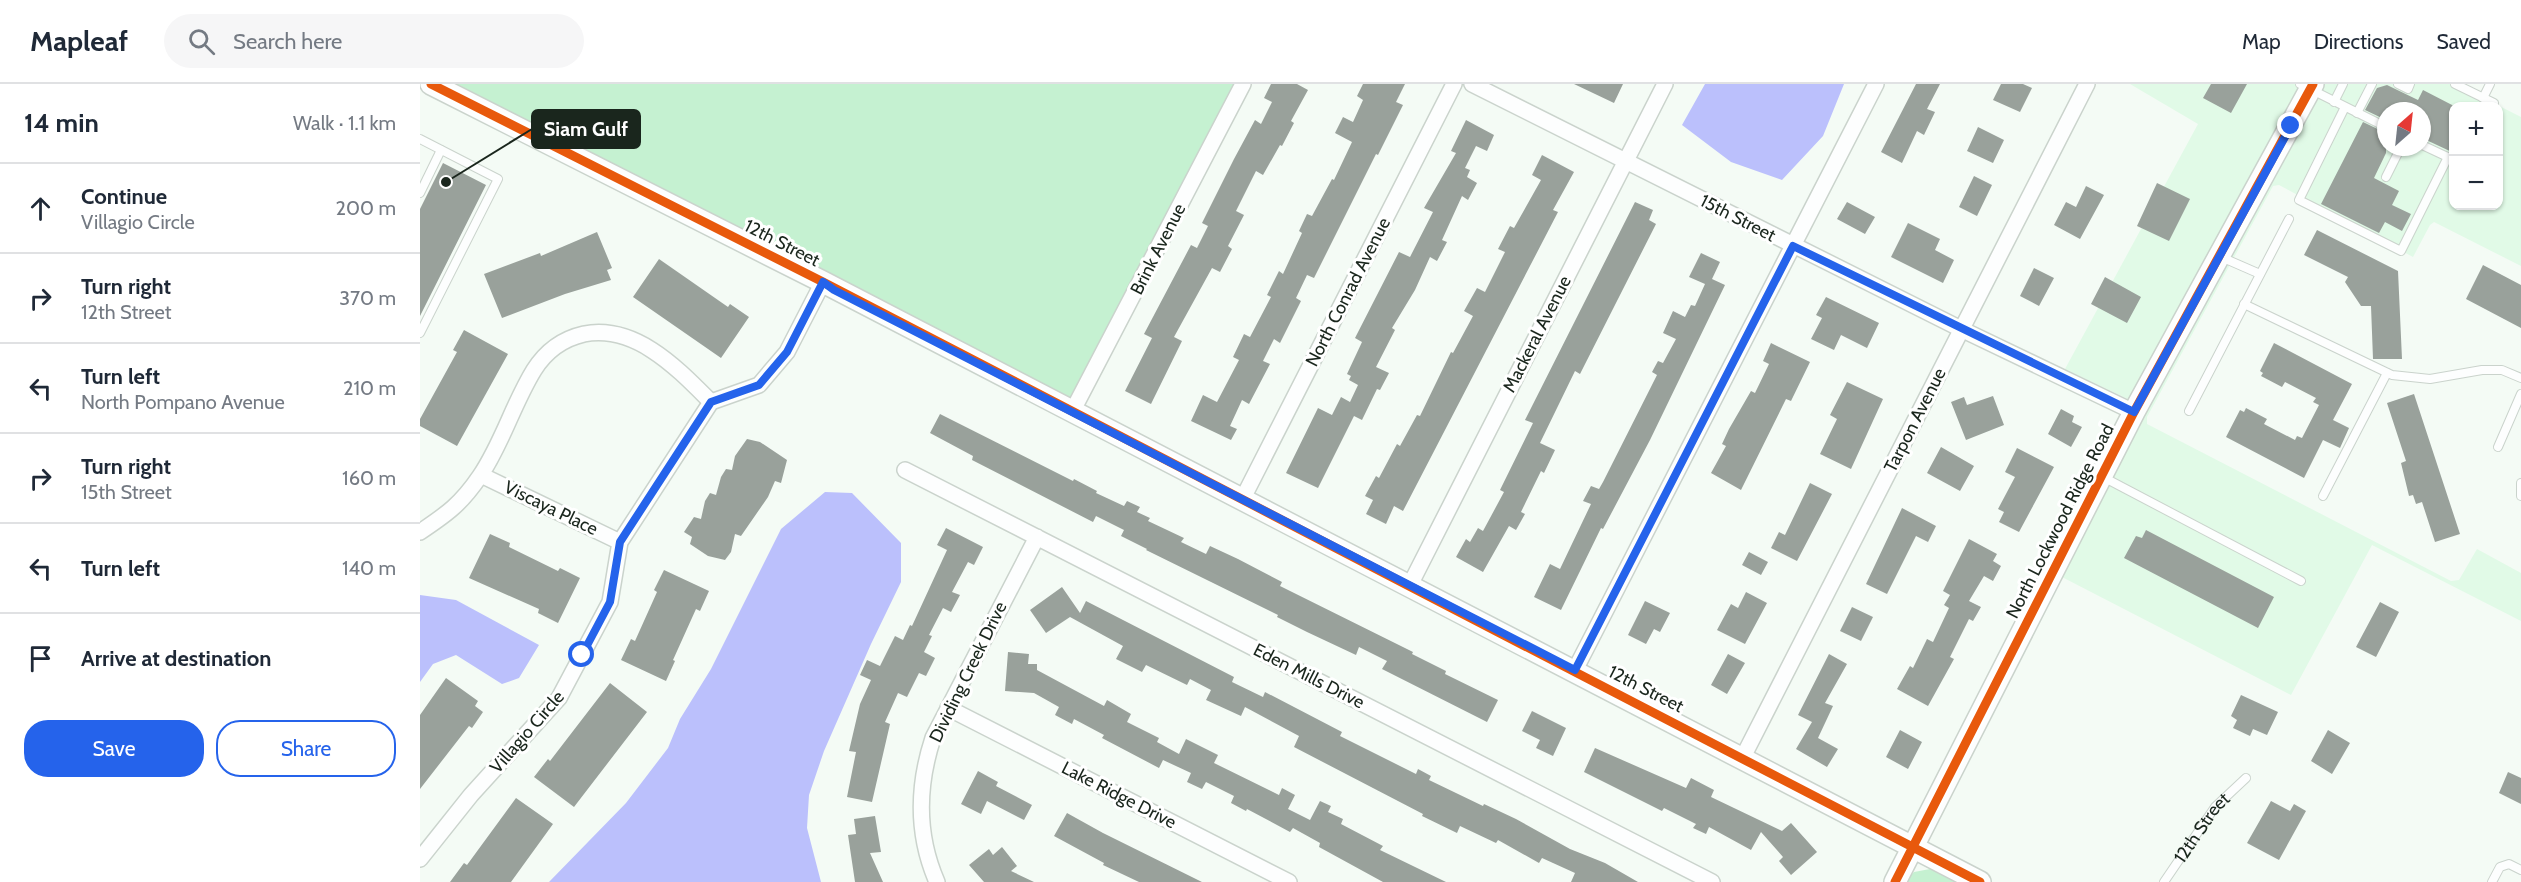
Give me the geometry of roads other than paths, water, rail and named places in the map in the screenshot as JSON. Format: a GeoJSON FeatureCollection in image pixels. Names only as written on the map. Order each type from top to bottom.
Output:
{"type":"FeatureCollection","features":[{"type":"Feature","properties":{"kind":"street","name":"12th Street"},"geometry":{"type":"LineString","coordinates":[[431,84],[823,282],[1743,757],[1980,882]]}},
{"type":"Feature","properties":{"kind":"street","name":"Brink Avenue"},"geometry":{"type":"LineString","coordinates":[[1072,412],[1243,84]]}},
{"type":"Feature","properties":{"kind":"street","name":"North Conrad Avenue"},"geometry":{"type":"LineString","coordinates":[[1242,500],[1454,84]]}},
{"type":"Feature","properties":{"kind":"street","name":"15th Street"},"geometry":{"type":"LineString","coordinates":[[1472,84],[1793,246],[2134,412]]}},
{"type":"Feature","properties":{"kind":"street","name":"Mackeral Avenue"},"geometry":{"type":"LineString","coordinates":[[1410,585],[1665,84]]}},
{"type":"Feature","properties":{"kind":"street"},"geometry":{"type":"LineString","coordinates":[[1575,670],[1876,84]]}},
{"type":"Feature","properties":{"kind":"street","name":"Tarpon Avenue"},"geometry":{"type":"LineString","coordinates":[[1743,757],[2087,84]]}},
{"type":"Feature","properties":{"kind":"street","name":"North Lockwood Ridge Road"},"geometry":{"type":"LineString","coordinates":[[1894,882],[2134,412],[2308,86]]}},
{"type":"Feature","properties":{"kind":"street"},"geometry":{"type":"LineString","coordinates":[[420,532],[456,508],[481,475],[535,369],[563,340],[601,331],[621,334],[639,342],[685,376],[711,402],[759,385],[787,352],[823,282]]}},
{"type":"Feature","properties":{"kind":"street","name":"Villagio Circle"},"geometry":{"type":"LineString","coordinates":[[420,859],[471,795],[559,698],[610,602],[620,542],[711,402]]}},
{"type":"Feature","properties":{"kind":"street","name":"Eden Mills Drive"},"geometry":{"type":"LineString","coordinates":[[904,470],[1713,882]]}},
{"type":"Feature","properties":{"kind":"street","name":"Viscaya Place"},"geometry":{"type":"LineString","coordinates":[[481,475],[620,542]]}},
{"type":"Feature","properties":{"kind":"street","name":"Dividing Creek Drive"},"geometry":{"type":"LineString","coordinates":[[937,882],[926,852],[920,819],[920,796],[928,754],[948,708],[1037,537]]}},
{"type":"Feature","properties":{"kind":"street","name":"Lake Ridge Drive"},"geometry":{"type":"LineString","coordinates":[[948,708],[1289,882]]}},
{"type":"Feature","properties":{"kind":"lane"},"geometry":{"type":"LineString","coordinates":[[2334,102],[2343,84]]}},
{"type":"Feature","properties":{"kind":"lane"},"geometry":{"type":"LineString","coordinates":[[2357,113],[2372,84]]}},
{"type":"Feature","properties":{"kind":"lane"},"geometry":{"type":"LineString","coordinates":[[2398,84],[2408,89],[2410,84]]}},
{"type":"Feature","properties":{"kind":"lane"},"geometry":{"type":"LineString","coordinates":[[2455,84],[2492,102]]}},
{"type":"Feature","properties":{"kind":"lane"},"geometry":{"type":"LineString","coordinates":[[2483,98],[2490,84]]}},
{"type":"Feature","properties":{"kind":"lane"},"geometry":{"type":"LineString","coordinates":[[2308,86],[2334,102],[2377,123]]}},
{"type":"Feature","properties":{"kind":"lane"},"geometry":{"type":"LineString","coordinates":[[2345,106],[2299,200],[2401,251],[2449,163]]}},
{"type":"Feature","properties":{"kind":"lane"},"geometry":{"type":"LineString","coordinates":[[420,139],[498,179],[420,333]]}},
{"type":"Feature","properties":{"kind":"lane"},"geometry":{"type":"LineString","coordinates":[[2431,149],[2449,158]]}},
{"type":"Feature","properties":{"kind":"lane"},"geometry":{"type":"LineString","coordinates":[[420,193],[441,150]]}},
{"type":"Feature","properties":{"kind":"lane"},"geometry":{"type":"LineString","coordinates":[[2386,177],[2396,156]]}},
{"type":"Feature","properties":{"kind":"lane"},"geometry":{"type":"LineString","coordinates":[[2189,411],[2289,219]]}},
{"type":"Feature","properties":{"kind":"lane"},"geometry":{"type":"LineString","coordinates":[[2219,256],[2260,274]]}},
{"type":"Feature","properties":{"kind":"lane"},"geometry":{"type":"LineString","coordinates":[[2244,304],[2387,373],[2406,378],[2430,379],[2482,370],[2502,370],[2521,378]]}},
{"type":"Feature","properties":{"kind":"lane"},"geometry":{"type":"LineString","coordinates":[[2323,496],[2387,373]]}},
{"type":"Feature","properties":{"kind":"lane"},"geometry":{"type":"LineString","coordinates":[[2498,447],[2521,394]]}},
{"type":"Feature","properties":{"kind":"lane"},"geometry":{"type":"LineString","coordinates":[[2102,477],[2301,581]]}},
{"type":"Feature","properties":{"kind":"lane"},"geometry":{"type":"LineString","coordinates":[[2521,483],[2521,496]]}},
{"type":"Feature","properties":{"kind":"lane","name":"12th Street"},"geometry":{"type":"LineString","coordinates":[[2164,882],[2215,807],[2246,778]]}},
{"type":"Feature","properties":{"kind":"lane"},"geometry":{"type":"LineString","coordinates":[[2492,882],[2500,867],[2509,864],[2521,870]]}},
{"type":"Feature","properties":{"kind":"water"},"geometry":{"type":"Polygon","coordinates":[[[1705,84],[1844,84],[1823,136],[1782,180],[1731,162],[1682,125],[1705,84]]]}},
{"type":"Feature","properties":{"kind":"water"},"geometry":{"type":"Polygon","coordinates":[[[825,492],[852,493],[901,543],[901,582],[824,751],[809,795],[807,828],[821,882],[549,882],[626,803],[668,748],[680,719],[711,669],[781,529],[825,492]]]}},
{"type":"Feature","properties":{"kind":"water"},"geometry":{"type":"Polygon","coordinates":[[[420,595],[456,600],[539,645],[519,678],[502,684],[456,655],[433,664],[420,682],[420,595]]]}},
{"type":"Feature","properties":{"kind":"place","name":"Siam Gulf"},"geometry":{"type":"Point","coordinates":[446,182]}}]}
